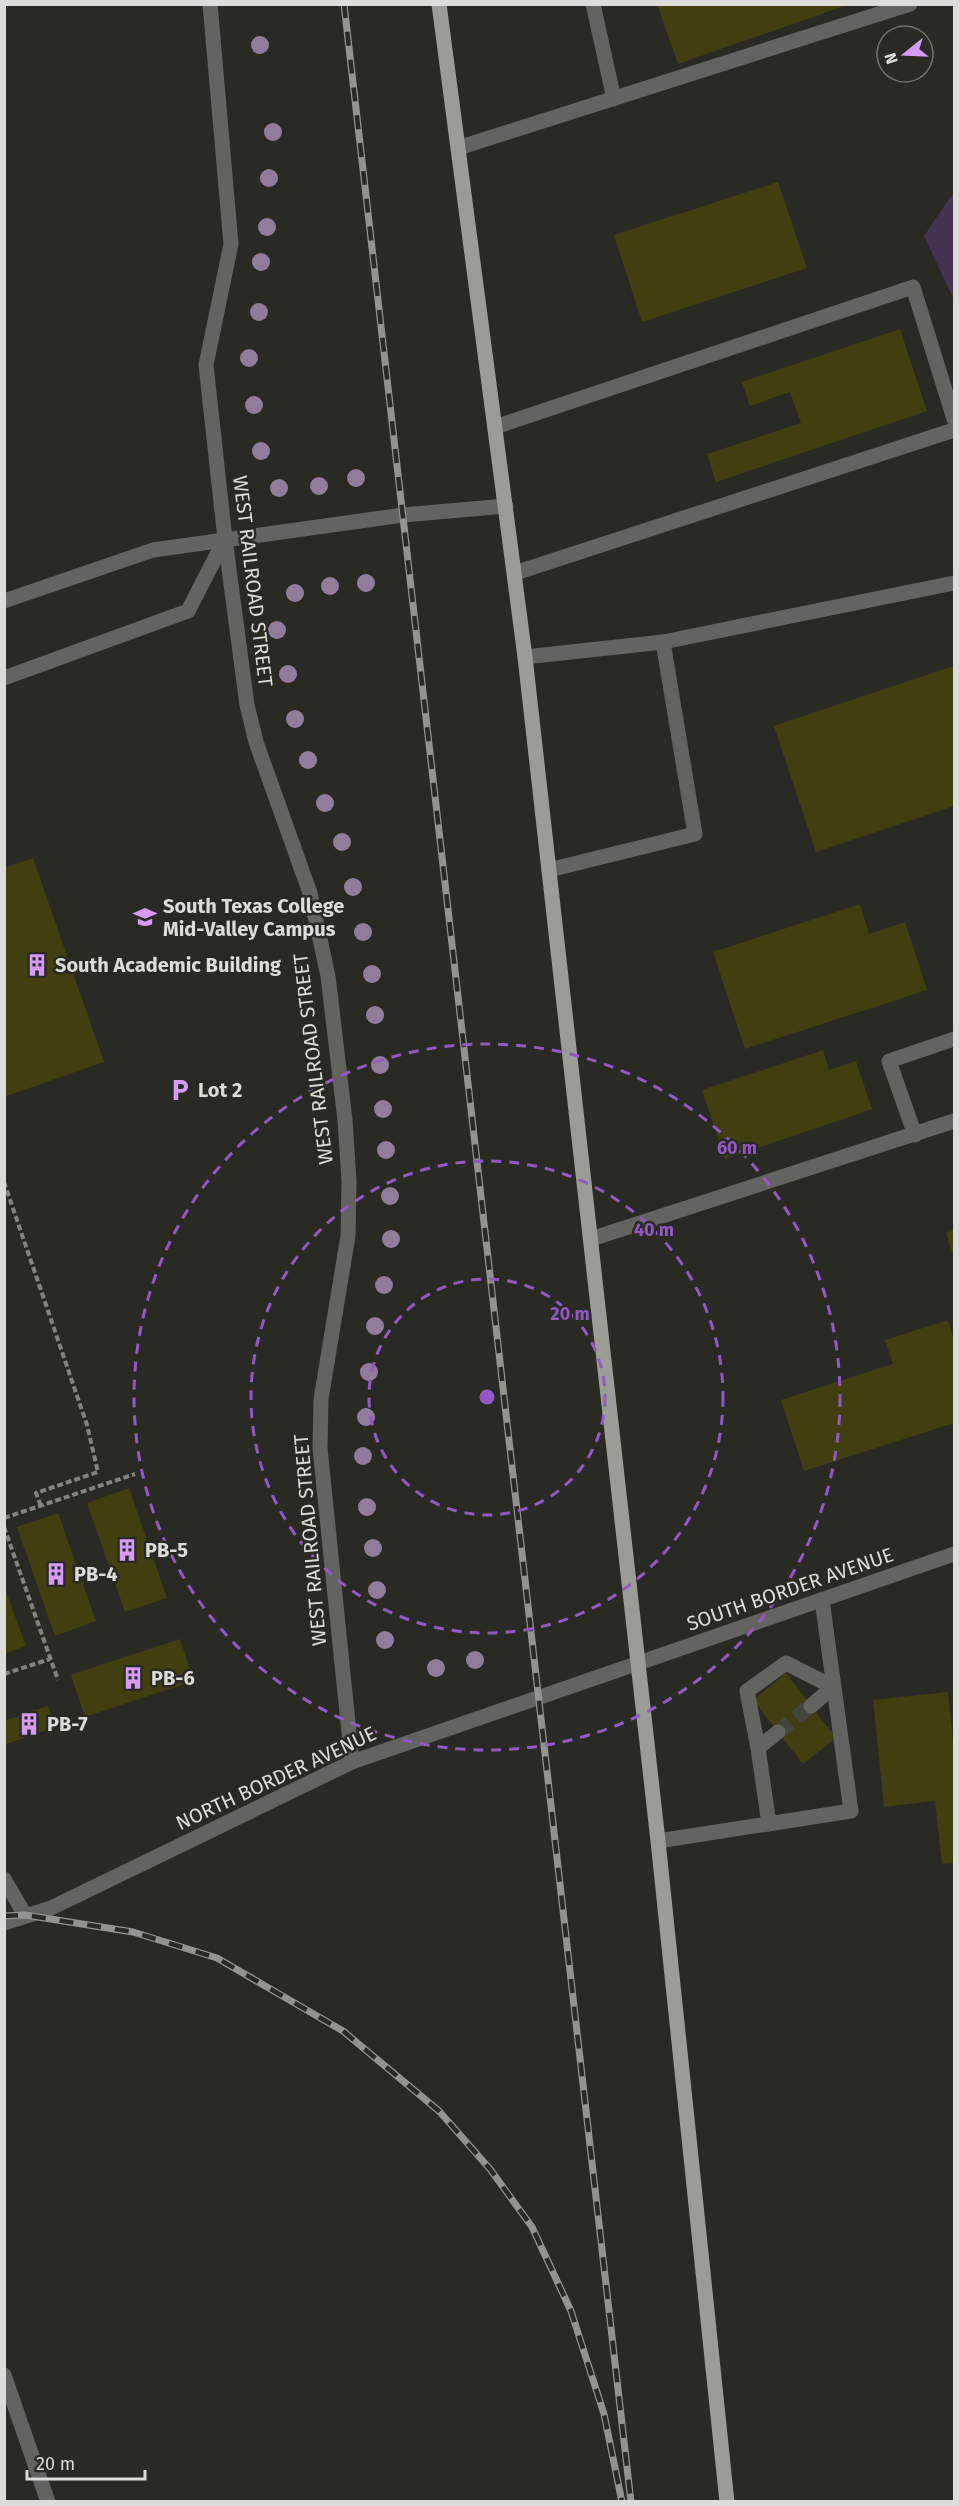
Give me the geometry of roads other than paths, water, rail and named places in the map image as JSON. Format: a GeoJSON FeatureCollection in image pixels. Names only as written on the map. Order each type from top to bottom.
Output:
{"type":"FeatureCollection","features":[{"type":"Feature","properties":{"kind":"main road"},"geometry":{"type":"LineString","coordinates":[[439,4],[525,657],[658,1840],[727,2502]]}},
{"type":"Feature","properties":{"kind":"street","name":"WEST RAILROAD STREET"},"geometry":{"type":"LineString","coordinates":[[210,4],[231,244],[206,364],[225,539],[247,705],[256,742],[310,893],[328,975],[345,1120],[349,1181],[348,1236],[321,1399],[320,1448],[352,1762]]}},
{"type":"Feature","properties":{"kind":"street"},"geometry":{"type":"LineString","coordinates":[[593,4],[614,99]]}},
{"type":"Feature","properties":{"kind":"street"},"geometry":{"type":"LineString","coordinates":[[458,148],[910,4]]}},
{"type":"Feature","properties":{"kind":"street"},"geometry":{"type":"LineString","coordinates":[[495,427],[913,287],[954,419]]}},
{"type":"Feature","properties":{"kind":"street"},"geometry":{"type":"LineString","coordinates":[[515,573],[954,430]]}},
{"type":"Feature","properties":{"kind":"street"},"geometry":{"type":"LineString","coordinates":[[4,600],[153,550],[403,515],[506,506]]}},
{"type":"Feature","properties":{"kind":"street"},"geometry":{"type":"LineString","coordinates":[[4,678],[188,611],[225,539]]}},
{"type":"Feature","properties":{"kind":"street"},"geometry":{"type":"LineString","coordinates":[[525,657],[663,642],[954,583]]}},
{"type":"Feature","properties":{"kind":"street"},"geometry":{"type":"LineString","coordinates":[[549,870],[695,834],[663,642]]}},
{"type":"Feature","properties":{"kind":"street"},"geometry":{"type":"LineString","coordinates":[[915,1135],[889,1061],[954,1039]]}},
{"type":"Feature","properties":{"kind":"street"},"geometry":{"type":"LineString","coordinates":[[591,1239],[954,1121]]}},
{"type":"Feature","properties":{"kind":"street","name":"SOUTH BORDER AVENUE"},"geometry":{"type":"LineString","coordinates":[[638,1663],[954,1554]]}},
{"type":"Feature","properties":{"kind":"street"},"geometry":{"type":"LineString","coordinates":[[658,1840],[851,1811],[822,1600]]}},
{"type":"Feature","properties":{"kind":"street","name":"NORTH BORDER AVENUE"},"geometry":{"type":"LineString","coordinates":[[4,1923],[51,1908],[352,1762],[638,1663]]}},
{"type":"Feature","properties":{"kind":"street"},"geometry":{"type":"LineString","coordinates":[[769,1824],[747,1691],[786,1663],[833,1687]]}},
{"type":"Feature","properties":{"kind":"street"},"geometry":{"type":"LineString","coordinates":[[811,1706],[833,1687]]}},
{"type":"Feature","properties":{"kind":"street"},"geometry":{"type":"LineString","coordinates":[[758,1748],[778,1732]]}},
{"type":"Feature","properties":{"kind":"street"},"geometry":{"type":"LineString","coordinates":[[4,1879],[25,1915]]}},
{"type":"Feature","properties":{"kind":"street"},"geometry":{"type":"LineString","coordinates":[[4,2375],[8,2396],[48,2502]]}},
{"type":"Feature","properties":{"kind":"tunnel"},"geometry":{"type":"LineString","coordinates":[[778,1732],[811,1706]]}},
{"type":"Feature","properties":{"kind":"railway"},"geometry":{"type":"LineString","coordinates":[[344,4],[631,2502]]}},
{"type":"Feature","properties":{"kind":"railway"},"geometry":{"type":"LineString","coordinates":[[4,1916],[25,1915],[133,1932],[217,1958],[343,2031],[439,2111],[490,2169],[532,2227],[571,2311],[604,2414],[622,2502]]}},
{"type":"Feature","properties":{"kind":"place","name":"South Texas College Mid-Valley Campus"},"geometry":{"type":"Point","coordinates":[145,917]}},
{"type":"Feature","properties":{"kind":"place","name":"South Academic Building"},"geometry":{"type":"Point","coordinates":[37,965]}},
{"type":"Feature","properties":{"kind":"place","name":"Lot 2"},"geometry":{"type":"Point","coordinates":[180,1090]}},
{"type":"Feature","properties":{"kind":"place","name":"PB-5"},"geometry":{"type":"Point","coordinates":[127,1550]}},
{"type":"Feature","properties":{"kind":"place","name":"PB-4"},"geometry":{"type":"Point","coordinates":[56,1574]}},
{"type":"Feature","properties":{"kind":"place","name":"PB-6"},"geometry":{"type":"Point","coordinates":[133,1678]}},
{"type":"Feature","properties":{"kind":"place","name":"PB-7"},"geometry":{"type":"Point","coordinates":[29,1724]}}]}
